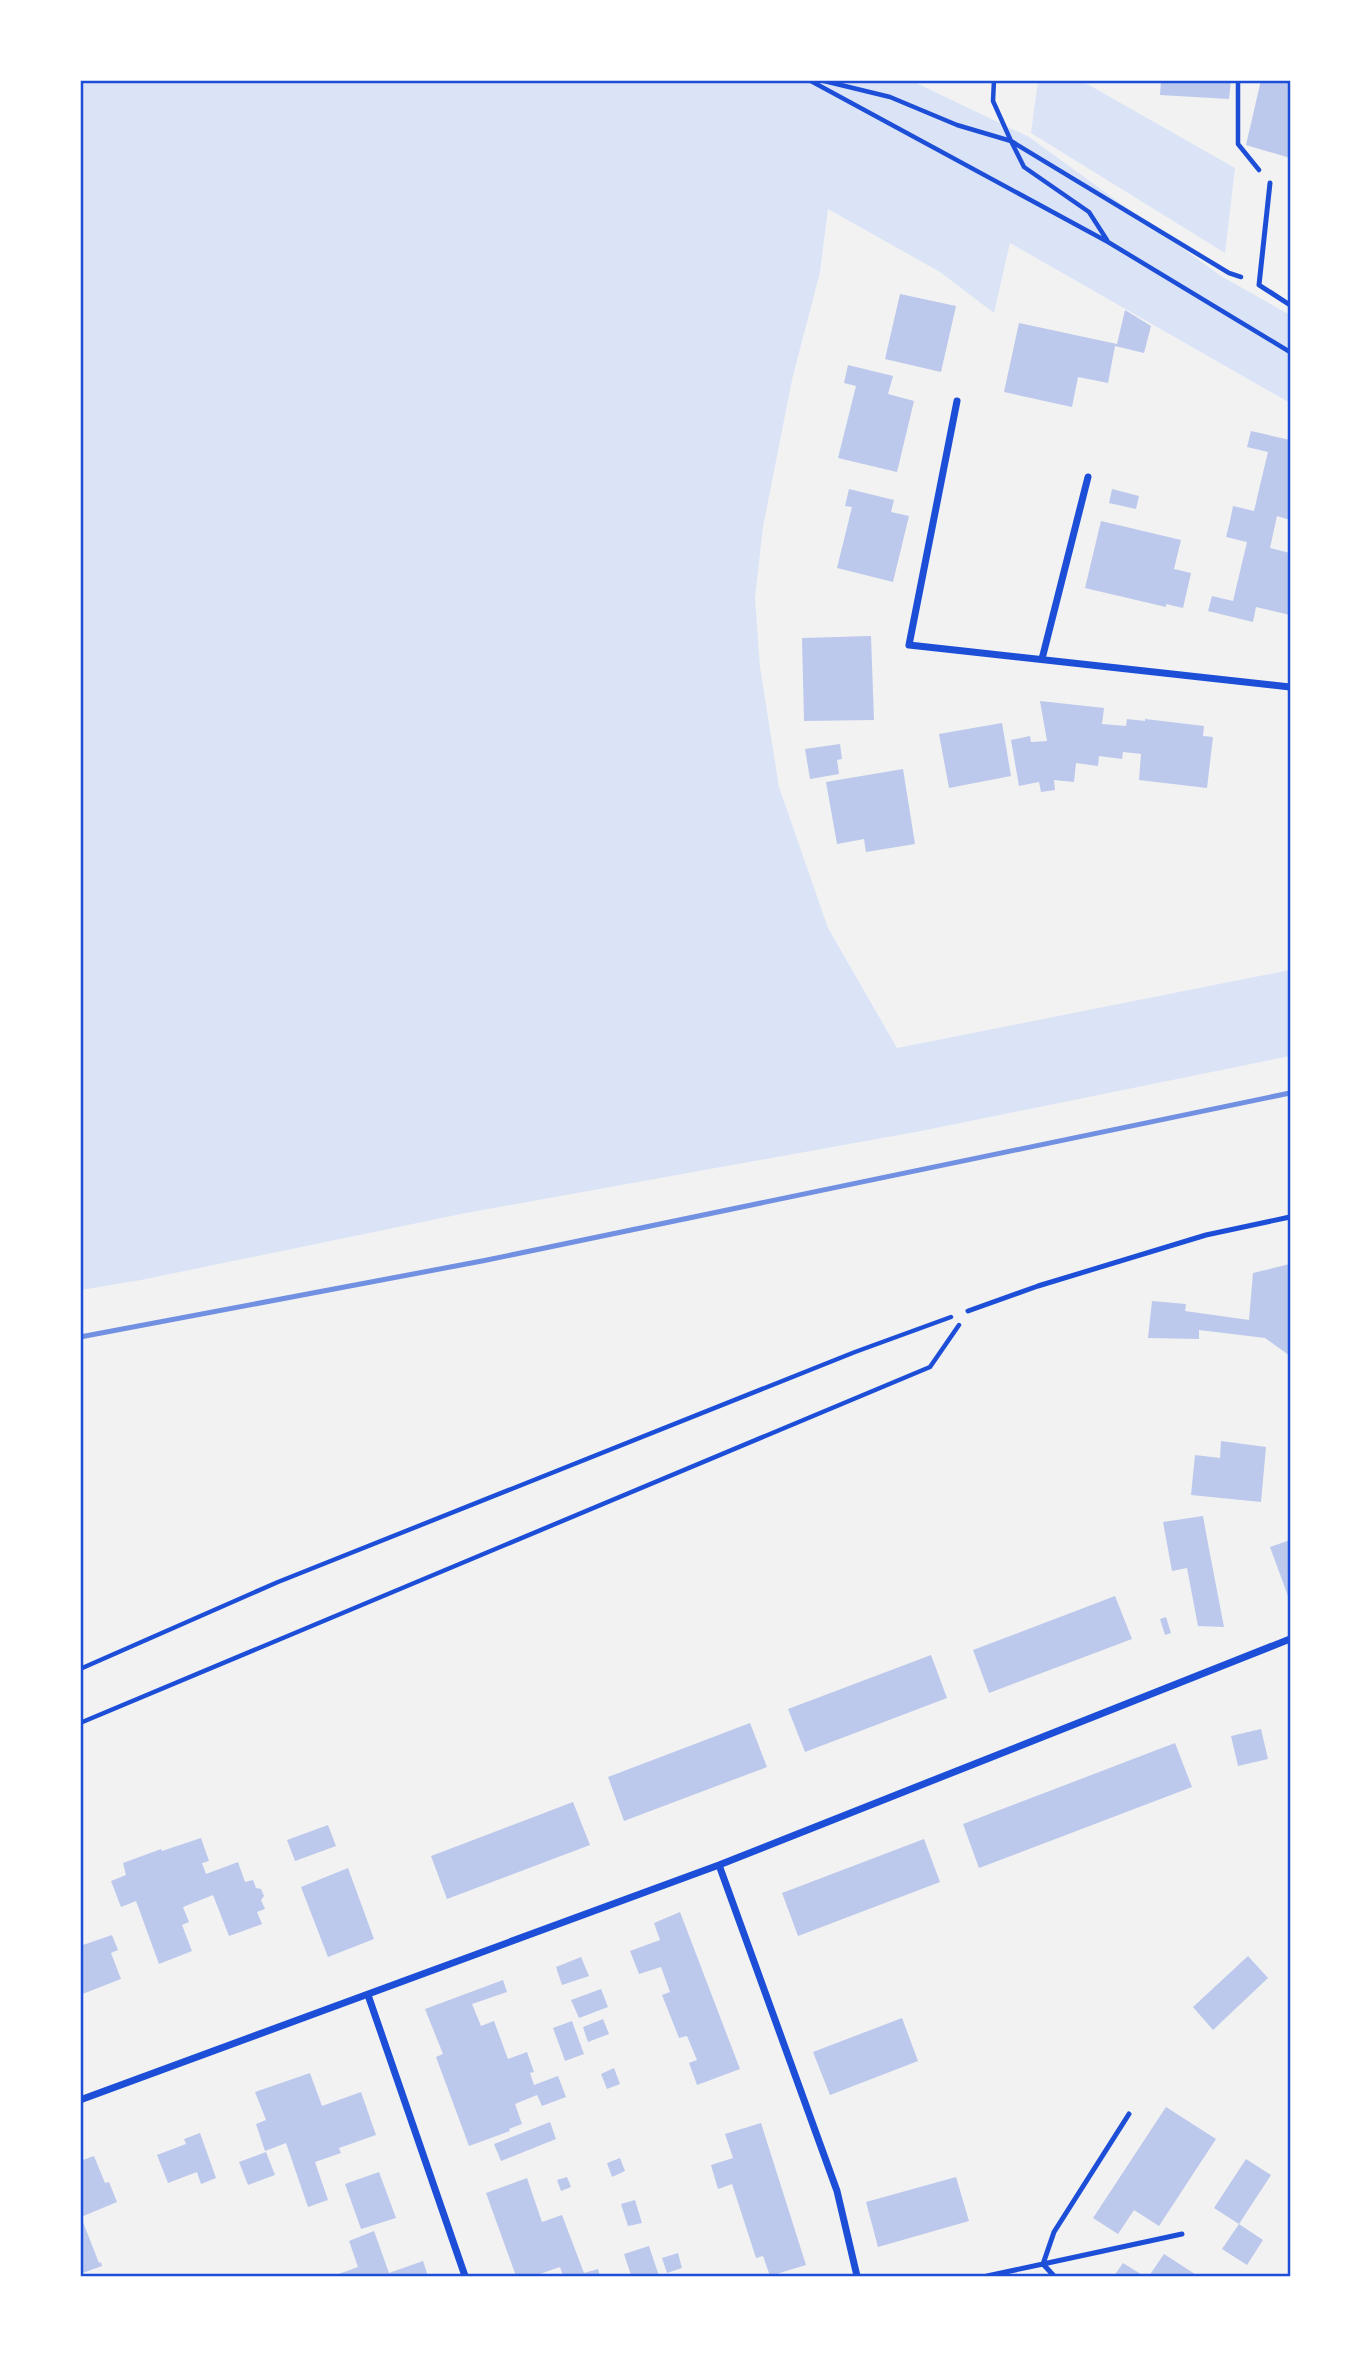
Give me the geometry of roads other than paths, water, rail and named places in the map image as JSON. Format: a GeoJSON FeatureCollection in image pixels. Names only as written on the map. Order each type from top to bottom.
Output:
{"type":"FeatureCollection","features":[{"type":"Feature","properties":{"kind":"street"},"geometry":{"type":"LineString","coordinates":[[957,401],[909,645],[1290,687]]}},
{"type":"Feature","properties":{"kind":"street"},"geometry":{"type":"LineString","coordinates":[[1042,659],[1088,477]]}},
{"type":"Feature","properties":{"kind":"street"},"geometry":{"type":"LineString","coordinates":[[80,2100],[719,1865],[1290,1639]]}},
{"type":"Feature","properties":{"kind":"street"},"geometry":{"type":"LineString","coordinates":[[719,1865],[837,2191],[857,2277]]}},
{"type":"Feature","properties":{"kind":"street"},"geometry":{"type":"LineString","coordinates":[[368,1995],[465,2277]]}},
{"type":"Feature","properties":{"kind":"lane"},"geometry":{"type":"LineString","coordinates":[[1270,183],[1259,285],[1290,304]]}},
{"type":"Feature","properties":{"kind":"lane"},"geometry":{"type":"LineString","coordinates":[[968,1311],[1038,1286],[1206,1235],[1290,1217]]}},
{"type":"Feature","properties":{"kind":"lane"},"geometry":{"type":"LineString","coordinates":[[1043,2264],[1054,2232],[1129,2115]]}},
{"type":"Feature","properties":{"kind":"lane"},"geometry":{"type":"LineString","coordinates":[[987,2277],[1182,2234]]}},
{"type":"Feature","properties":{"kind":"lane"},"geometry":{"type":"LineString","coordinates":[[1043,2264],[1054,2277]]}},
{"type":"Feature","properties":{"kind":"railway"},"geometry":{"type":"LineString","coordinates":[[80,1337],[482,1261],[1290,1093]]}}]}
